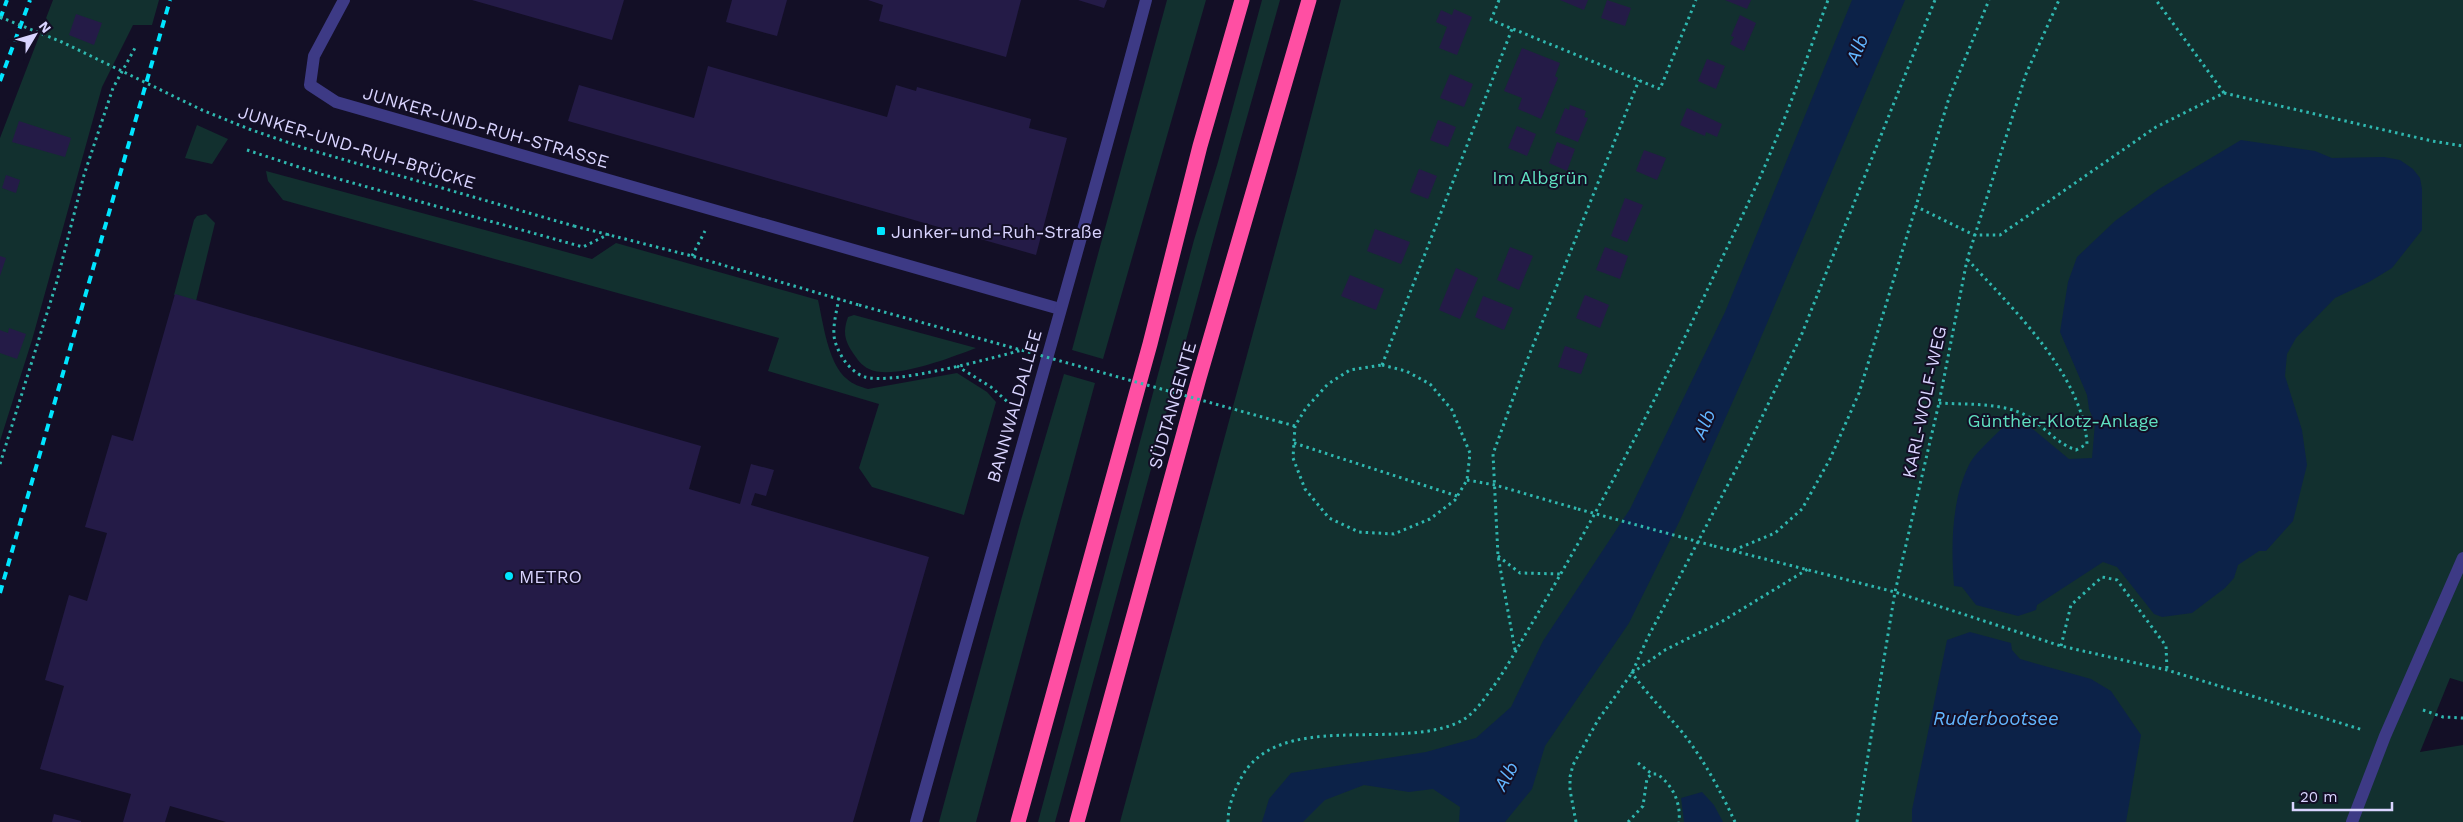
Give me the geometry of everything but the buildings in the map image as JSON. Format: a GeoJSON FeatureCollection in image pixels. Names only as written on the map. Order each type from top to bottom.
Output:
{"type":"FeatureCollection","features":[{"type":"Feature","properties":{"kind":"highway","name":"SÜDTANGENTE"},"geometry":{"type":"LineString","coordinates":[[1018,822],[1150,344],[1200,146],[1242,0]]}},
{"type":"Feature","properties":{"kind":"highway","name":"SÜDTANGENTE"},"geometry":{"type":"LineString","coordinates":[[1077,822],[1199,378],[1309,0]]}},
{"type":"Feature","properties":{"kind":"street","name":"JUNKER-UND-RUH-STRASSE"},"geometry":{"type":"LineString","coordinates":[[344,0],[314,56],[310,85],[336,102],[1060,309]]}},
{"type":"Feature","properties":{"kind":"street","name":"BANNWALDALLEE"},"geometry":{"type":"LineString","coordinates":[[916,822],[1023,436],[1093,198],[1146,0]]}},
{"type":"Feature","properties":{"kind":"street"},"geometry":{"type":"LineString","coordinates":[[2352,822],[2385,736],[2463,558]]}},
{"type":"Feature","properties":{"kind":"path"},"geometry":{"type":"LineString","coordinates":[[1499,0],[1491,20],[1660,89],[1696,0]]}},
{"type":"Feature","properties":{"kind":"path"},"geometry":{"type":"LineString","coordinates":[[1228,822],[1228,812],[1242,774],[1253,762],[1271,749],[1299,738],[1394,734],[1440,729],[1460,722],[1471,715],[1490,691],[1561,574],[1626,460],[1774,145],[1828,0]]}},
{"type":"Feature","properties":{"kind":"path"},"geometry":{"type":"LineString","coordinates":[[1576,822],[1570,790],[1570,777],[1573,765],[1598,720],[1632,673],[1647,639],[1744,452],[1801,336],[1935,0]]}},
{"type":"Feature","properties":{"kind":"path"},"geometry":{"type":"LineString","coordinates":[[1733,551],[1775,533],[1802,509],[1830,459],[1859,393],[1949,98],[1989,0]]}},
{"type":"Feature","properties":{"kind":"path","name":"KARL-WOLF-WEG"},"geometry":{"type":"LineString","coordinates":[[1857,822],[1895,592],[1939,403],[1967,260],[2026,74],[2060,0]]}},
{"type":"Feature","properties":{"kind":"path"},"geometry":{"type":"LineString","coordinates":[[2156,0],[2224,93]]}},
{"type":"Feature","properties":{"kind":"path","name":"JUNKER-UND-RUH-BRÜCKE"},"geometry":{"type":"LineString","coordinates":[[0,17],[62,42],[202,110],[307,149],[574,226],[609,234],[1295,426]]}},
{"type":"Feature","properties":{"kind":"path"},"geometry":{"type":"LineString","coordinates":[[1382,365],[1512,29]]}},
{"type":"Feature","properties":{"kind":"path"},"geometry":{"type":"LineString","coordinates":[[0,464],[57,281],[84,175],[113,88],[135,48]]}},
{"type":"Feature","properties":{"kind":"path"},"geometry":{"type":"LineString","coordinates":[[1515,651],[1498,556],[1493,454],[1639,80]]}},
{"type":"Feature","properties":{"kind":"path"},"geometry":{"type":"LineString","coordinates":[[1916,206],[1974,235],[2000,235],[2156,127],[2224,93],[2432,141],[2463,146]]}},
{"type":"Feature","properties":{"kind":"path"},"geometry":{"type":"LineString","coordinates":[[247,150],[316,172],[583,247],[609,234]]}},
{"type":"Feature","properties":{"kind":"path"},"geometry":{"type":"LineString","coordinates":[[1939,403],[2002,407],[2028,417],[2067,447],[2076,450],[2087,444],[2086,423],[2070,389],[2040,339],[1967,260]]}},
{"type":"Feature","properties":{"kind":"path"},"geometry":{"type":"LineString","coordinates":[[839,298],[834,335],[840,355],[851,368],[862,376],[879,380],[987,360],[1050,342]]}},
{"type":"Feature","properties":{"kind":"path"},"geometry":{"type":"LineString","coordinates":[[956,365],[991,387],[1009,402],[1023,436]]}},
{"type":"Feature","properties":{"kind":"path"},"geometry":{"type":"LineString","coordinates":[[1382,365],[1406,371],[1430,384],[1452,410],[1470,454],[1468,480],[1457,496],[1430,519],[1394,534],[1358,532],[1329,518],[1305,489],[1293,458],[1295,426],[1306,408],[1328,384],[1350,370],[1382,365]]}},
{"type":"Feature","properties":{"kind":"path"},"geometry":{"type":"LineString","coordinates":[[1294,443],[1457,496]]}},
{"type":"Feature","properties":{"kind":"path"},"geometry":{"type":"LineString","coordinates":[[1468,480],[1495,485],[1714,546],[1895,592],[2061,646],[2167,670],[2385,736]]}},
{"type":"Feature","properties":{"kind":"path"},"geometry":{"type":"LineString","coordinates":[[1498,556],[1520,573],[1561,574]]}},
{"type":"Feature","properties":{"kind":"path"},"geometry":{"type":"LineString","coordinates":[[1632,673],[1665,650],[1721,622],[1808,569]]}},
{"type":"Feature","properties":{"kind":"path"},"geometry":{"type":"LineString","coordinates":[[2061,646],[2071,605],[2102,577],[2117,580],[2166,646],[2167,670]]}},
{"type":"Feature","properties":{"kind":"path"},"geometry":{"type":"LineString","coordinates":[[1632,673],[1644,690],[1683,734],[1702,762],[1735,822]]}},
{"type":"Feature","properties":{"kind":"path"},"geometry":{"type":"LineString","coordinates":[[2401,702],[2443,718],[2463,718]]}},
{"type":"Feature","properties":{"kind":"path"},"geometry":{"type":"LineString","coordinates":[[1638,763],[1652,774],[1657,774],[1670,784],[1677,799],[1679,822]]}},
{"type":"Feature","properties":{"kind":"path"},"geometry":{"type":"LineString","coordinates":[[1628,822],[1643,806],[1647,778],[1652,774]]}},
{"type":"Feature","properties":{"kind":"green space"},"geometry":{"type":"Polygon","coordinates":[[[53,0],[159,0],[152,25],[133,25],[102,87],[32,340],[0,441],[0,138],[53,0]]]}},
{"type":"Feature","properties":{"kind":"green space"},"geometry":{"type":"Polygon","coordinates":[[[1167,0],[1206,0],[1103,359],[1072,350],[1167,0]]]}},
{"type":"Feature","properties":{"kind":"green space"},"geometry":{"type":"Polygon","coordinates":[[[1262,0],[1280,0],[1055,822],[1038,822],[1194,240],[1218,162],[1262,0]]]}},
{"type":"Feature","properties":{"kind":"green space","name":"Günther-Klotz-Anlage"},"geometry":{"type":"Polygon","coordinates":[[[1341,0],[2463,0],[2463,682],[2450,678],[2420,752],[2463,745],[2463,822],[1120,822],[1297,171],[1341,0]]]}},
{"type":"Feature","properties":{"kind":"green space"},"geometry":{"type":"Polygon","coordinates":[[[197,125],[228,139],[212,164],[185,158],[197,125]]]}},
{"type":"Feature","properties":{"kind":"green space"},"geometry":{"type":"Polygon","coordinates":[[[266,171],[592,259],[616,243],[818,300],[824,331],[835,363],[851,382],[868,389],[957,373],[987,392],[996,402],[964,515],[872,487],[859,468],[879,404],[768,371],[779,338],[283,200],[268,181],[266,171]]]}},
{"type":"Feature","properties":{"kind":"green space"},"geometry":{"type":"Polygon","coordinates":[[[206,214],[215,223],[196,301],[174,295],[194,220],[197,216],[206,214]]]}},
{"type":"Feature","properties":{"kind":"green space"},"geometry":{"type":"Polygon","coordinates":[[[854,315],[976,348],[907,370],[879,372],[869,369],[862,364],[848,344],[845,335],[846,322],[848,317],[854,315]]]}},
{"type":"Feature","properties":{"kind":"green space"},"geometry":{"type":"Polygon","coordinates":[[[1064,374],[1095,383],[976,822],[939,822],[1021,520],[1064,374]]]}},
{"type":"Feature","properties":{"kind":"water","name":"Alb"},"geometry":{"type":"Polygon","coordinates":[[[1852,0],[1905,0],[1753,356],[1680,520],[1629,623],[1545,746],[1532,789],[1505,822],[1459,822],[1460,807],[1433,789],[1409,792],[1364,785],[1325,800],[1303,822],[1262,822],[1269,799],[1291,773],[1426,752],[1476,738],[1511,707],[1543,641],[1630,509],[1725,312],[1852,0]]]}},
{"type":"Feature","properties":{"kind":"water"},"geometry":{"type":"Polygon","coordinates":[[[2241,140],[2315,151],[2332,158],[2384,157],[2400,160],[2413,169],[2420,178],[2422,189],[2422,230],[2392,268],[2369,282],[2335,298],[2296,338],[2287,354],[2285,376],[2302,430],[2307,465],[2293,521],[2266,551],[2259,551],[2238,565],[2234,578],[2225,588],[2192,613],[2162,617],[2154,614],[2117,567],[2103,562],[2037,605],[2036,610],[2018,616],[1976,605],[1962,587],[1954,586],[1953,556],[1955,510],[1958,495],[1968,467],[1975,456],[2002,428],[2018,421],[2034,430],[2069,459],[2092,458],[2095,423],[2089,409],[2087,395],[2060,332],[2068,282],[2077,257],[2115,221],[2159,189],[2241,140]]]}},
{"type":"Feature","properties":{"kind":"water","name":"Ruderbootsee"},"geometry":{"type":"Polygon","coordinates":[[[1970,632],[2011,643],[2012,650],[2020,659],[2091,679],[2111,691],[2141,735],[2126,822],[1912,822],[1912,810],[1947,640],[1970,632]]]}},
{"type":"Feature","properties":{"kind":"water"},"geometry":{"type":"Polygon","coordinates":[[[1702,792],[1714,805],[1723,822],[1684,822],[1681,798],[1702,792]]]}},
{"type":"Feature","properties":{"kind":"railway"},"geometry":{"type":"LineString","coordinates":[[0,19],[7,0]]}},
{"type":"Feature","properties":{"kind":"railway"},"geometry":{"type":"LineString","coordinates":[[0,81],[30,0]]}},
{"type":"Feature","properties":{"kind":"railway"},"geometry":{"type":"LineString","coordinates":[[0,593],[170,0]]}},
{"type":"Feature","properties":{"kind":"place","name":"Junker-und-Ruh-Straße"},"geometry":{"type":"Point","coordinates":[881,231]}},
{"type":"Feature","properties":{"kind":"place","name":"METRO"},"geometry":{"type":"Point","coordinates":[509,576]}},
{"type":"Feature","properties":{"kind":"park label","name":"Im Albgrün"},"geometry":{"type":"Point","coordinates":[1540,177]}}]}
